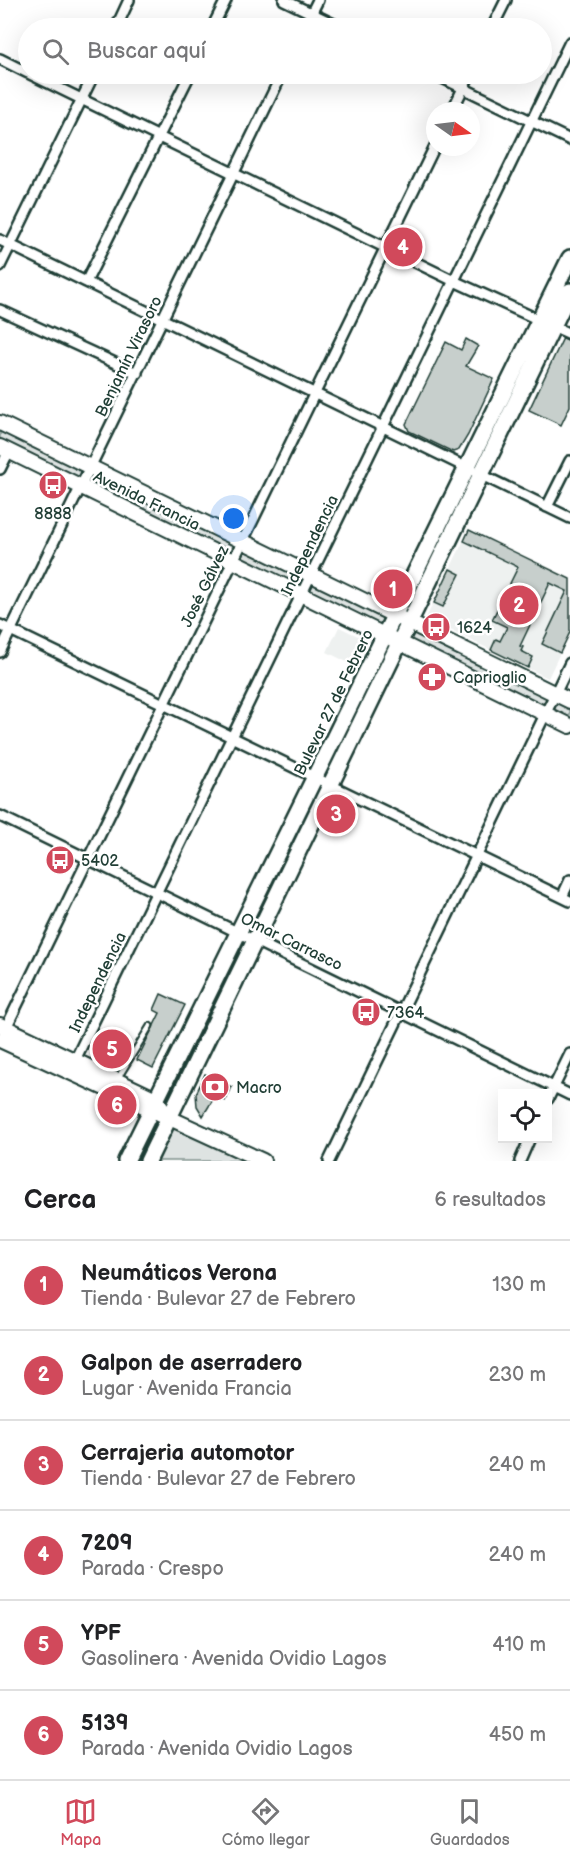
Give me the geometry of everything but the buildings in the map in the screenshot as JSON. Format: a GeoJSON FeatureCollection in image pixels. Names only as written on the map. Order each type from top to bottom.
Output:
{"type":"FeatureCollection","features":[{"type":"Feature","properties":{"kind":"main road","name":"Bulevar 27 de Febrero"},"geometry":{"type":"LineString","coordinates":[[148,1161],[331,785],[402,619],[547,323],[570,258]]}},
{"type":"Feature","properties":{"kind":"main road","name":"Bulevar 27 de Febrero"},"geometry":{"type":"LineString","coordinates":[[547,323],[570,291]]}},
{"type":"Feature","properties":{"kind":"main road","name":"Avenida Francia"},"geometry":{"type":"LineString","coordinates":[[0,423],[570,701]]}},
{"type":"Feature","properties":{"kind":"main road","name":"Avenida Francia"},"geometry":{"type":"LineString","coordinates":[[4,449],[570,726]]}},
{"type":"Feature","properties":{"kind":"main road","name":"Bulevar 27 de Febrero"},"geometry":{"type":"LineString","coordinates":[[126,1161],[316,778],[393,639]]}},
{"type":"Feature","properties":{"kind":"main road"},"geometry":{"type":"LineString","coordinates":[[2,1033],[75,1060],[117,1080],[169,1118],[263,1161]]}},
{"type":"Feature","properties":{"kind":"main road"},"geometry":{"type":"LineString","coordinates":[[2,1033],[153,1105]]}},
{"type":"Feature","properties":{"kind":"street"},"geometry":{"type":"LineString","coordinates":[[121,18],[129,0]]}},
{"type":"Feature","properties":{"kind":"street"},"geometry":{"type":"LineString","coordinates":[[217,18],[226,0]]}},
{"type":"Feature","properties":{"kind":"street"},"geometry":{"type":"LineString","coordinates":[[284,0],[320,18]]}},
{"type":"Feature","properties":{"kind":"street"},"geometry":{"type":"LineString","coordinates":[[309,18],[318,0]]}},
{"type":"Feature","properties":{"kind":"street"},"geometry":{"type":"LineString","coordinates":[[497,18],[506,0]]}},
{"type":"Feature","properties":{"kind":"street","name":"Independencia"},"geometry":{"type":"LineString","coordinates":[[552,79],[570,42]]}},
{"type":"Feature","properties":{"kind":"street"},"geometry":{"type":"LineString","coordinates":[[1,63],[18,69]]}},
{"type":"Feature","properties":{"kind":"street"},"geometry":{"type":"LineString","coordinates":[[51,84],[454,281],[570,334]]}},
{"type":"Feature","properties":{"kind":"street"},"geometry":{"type":"LineString","coordinates":[[0,266],[89,84]]}},
{"type":"Feature","properties":{"kind":"street"},"geometry":{"type":"LineString","coordinates":[[86,282],[185,84]]}},
{"type":"Feature","properties":{"kind":"street","name":"Benjamín Virasoro"},"geometry":{"type":"LineString","coordinates":[[0,652],[277,84]]}},
{"type":"Feature","properties":{"kind":"street"},"geometry":{"type":"LineString","coordinates":[[455,84],[570,140]]}},
{"type":"Feature","properties":{"kind":"street"},"geometry":{"type":"LineString","coordinates":[[457,102],[466,84]]}},
{"type":"Feature","properties":{"kind":"street","name":"Independencia"},"geometry":{"type":"LineString","coordinates":[[75,1060],[550,84]]}},
{"type":"Feature","properties":{"kind":"street","name":"José Gálvez"},"geometry":{"type":"LineString","coordinates":[[2,1033],[430,156]]}},
{"type":"Feature","properties":{"kind":"street"},"geometry":{"type":"LineString","coordinates":[[0,240],[570,519]]}},
{"type":"Feature","properties":{"kind":"street"},"geometry":{"type":"LineString","coordinates":[[0,310],[137,373]]}},
{"type":"Feature","properties":{"kind":"street"},"geometry":{"type":"LineString","coordinates":[[0,469],[4,449]]}},
{"type":"Feature","properties":{"kind":"street"},"geometry":{"type":"LineString","coordinates":[[547,507],[570,461]]}},
{"type":"Feature","properties":{"kind":"street"},"geometry":{"type":"LineString","coordinates":[[0,625],[566,899],[570,880]]}},
{"type":"Feature","properties":{"kind":"street"},"geometry":{"type":"LineString","coordinates":[[329,1161],[570,663]]}},
{"type":"Feature","properties":{"kind":"street","name":"Omar Carrasco"},"geometry":{"type":"LineString","coordinates":[[0,816],[401,1010],[570,1095]]}},
{"type":"Feature","properties":{"kind":"street"},"geometry":{"type":"LineString","coordinates":[[552,1089],[570,1054]]}},
{"type":"Feature","properties":{"kind":"street"},"geometry":{"type":"LineString","coordinates":[[520,1161],[528,1143]]}},
{"type":"Feature","properties":{"kind":"lane"},"geometry":{"type":"LineString","coordinates":[[117,1080],[150,1026]]}},
{"type":"Feature","properties":{"kind":"shaded area"},"geometry":{"type":"Polygon","coordinates":[[[0,423],[570,701],[570,726],[0,447],[0,423]]]}},
{"type":"Feature","properties":{"kind":"shaded area"},"geometry":{"type":"Polygon","coordinates":[[[469,530],[570,579],[570,632],[548,678],[426,618],[469,530]]]}},
{"type":"Feature","properties":{"kind":"shaded area"},"geometry":{"type":"Polygon","coordinates":[[[339,627],[364,639],[351,664],[327,652],[339,627]]]}},
{"type":"Feature","properties":{"kind":"shaded area"},"geometry":{"type":"Polygon","coordinates":[[[169,1117],[263,1161],[148,1161],[169,1117]]]}},
{"type":"Feature","properties":{"kind":"place","name":"7209"},"geometry":{"type":"Point","coordinates":[403,247]}},
{"type":"Feature","properties":{"kind":"place","name":"8888"},"geometry":{"type":"Point","coordinates":[53,485]}},
{"type":"Feature","properties":{"kind":"place","name":"Neumáticos Verona"},"geometry":{"type":"Point","coordinates":[393,589]}},
{"type":"Feature","properties":{"kind":"place","name":"Galpon de aserradero"},"geometry":{"type":"Point","coordinates":[519,605]}},
{"type":"Feature","properties":{"kind":"place","name":"1624"},"geometry":{"type":"Point","coordinates":[436,627]}},
{"type":"Feature","properties":{"kind":"place","name":"Caprioglio"},"geometry":{"type":"Point","coordinates":[432,677]}},
{"type":"Feature","properties":{"kind":"place","name":"Cerrajeria automotor"},"geometry":{"type":"Point","coordinates":[336,814]}},
{"type":"Feature","properties":{"kind":"place","name":"5402"},"geometry":{"type":"Point","coordinates":[60,860]}},
{"type":"Feature","properties":{"kind":"place","name":"7364"},"geometry":{"type":"Point","coordinates":[366,1012]}},
{"type":"Feature","properties":{"kind":"place","name":"YPF"},"geometry":{"type":"Point","coordinates":[112,1049]}},
{"type":"Feature","properties":{"kind":"place","name":"Macro"},"geometry":{"type":"Point","coordinates":[215,1087]}},
{"type":"Feature","properties":{"kind":"place","name":"5139"},"geometry":{"type":"Point","coordinates":[117,1105]}}]}
